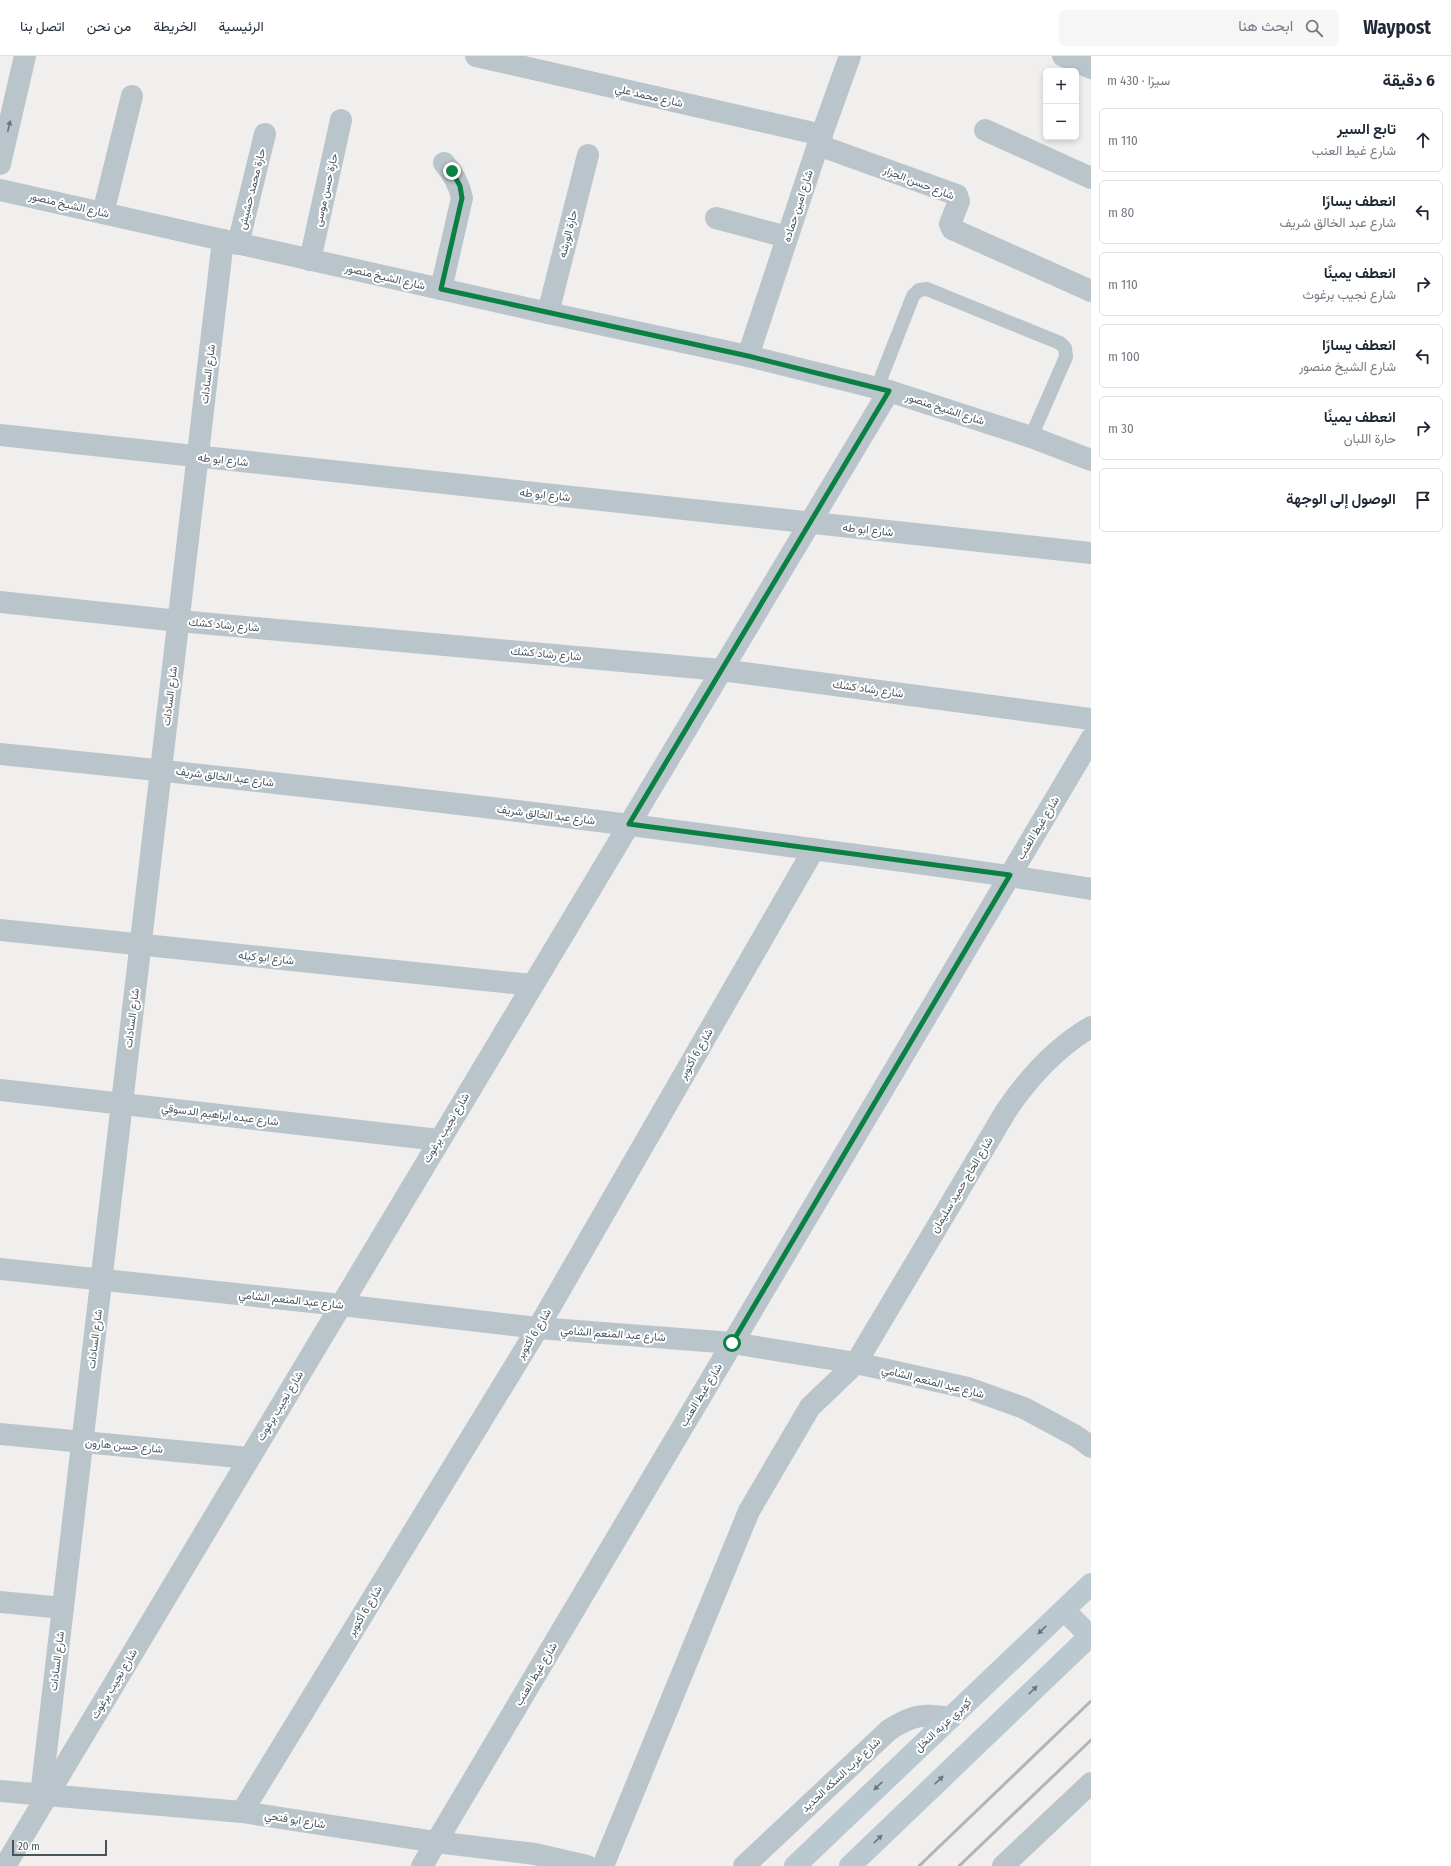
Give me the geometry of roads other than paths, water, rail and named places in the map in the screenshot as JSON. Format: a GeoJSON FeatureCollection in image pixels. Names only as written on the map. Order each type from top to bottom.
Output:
{"type":"FeatureCollection","features":[{"type":"Feature","properties":{"kind":"main road","name":"كوبري عزبه النخل"},"geometry":{"type":"LineString","coordinates":[[795,1866],[1091,1584]]}},
{"type":"Feature","properties":{"kind":"main road"},"geometry":{"type":"LineString","coordinates":[[850,1866],[1090,1636],[1064,1610]]}},
{"type":"Feature","properties":{"kind":"street"},"geometry":{"type":"LineString","coordinates":[[0,164],[25,56]]}},
{"type":"Feature","properties":{"kind":"street","name":"شارع محمد علي"},"geometry":{"type":"LineString","coordinates":[[476,56],[820,140]]}},
{"type":"Feature","properties":{"kind":"street","name":"شارع امين حماده"},"geometry":{"type":"LineString","coordinates":[[748,356],[787,237],[850,56]]}},
{"type":"Feature","properties":{"kind":"street"},"geometry":{"type":"LineString","coordinates":[[1063,56],[1091,68]]}},
{"type":"Feature","properties":{"kind":"street"},"geometry":{"type":"LineString","coordinates":[[102,213],[132,96]]}},
{"type":"Feature","properties":{"kind":"street","name":"حارة حسن موسى"},"geometry":{"type":"LineString","coordinates":[[310,260],[341,120]]}},
{"type":"Feature","properties":{"kind":"street"},"geometry":{"type":"LineString","coordinates":[[985,130],[1091,178]]}},
{"type":"Feature","properties":{"kind":"street","name":"حارة محمد حشيش"},"geometry":{"type":"LineString","coordinates":[[231,242],[265,134]]}},
{"type":"Feature","properties":{"kind":"street","name":"شارع حسن الجزار"},"geometry":{"type":"LineString","coordinates":[[820,140],[957,195],[959,201],[950,224],[952,229],[1091,291]]}},
{"type":"Feature","properties":{"kind":"street","name":"حارة الورشه"},"geometry":{"type":"LineString","coordinates":[[548,313],[588,155]]}},
{"type":"Feature","properties":{"kind":"street"},"geometry":{"type":"LineString","coordinates":[[441,289],[462,198],[460,186],[452,171],[444,163]]}},
{"type":"Feature","properties":{"kind":"street","name":"شارع الشيخ منصور"},"geometry":{"type":"LineString","coordinates":[[0,190],[548,313],[748,356],[883,389],[1030,437],[1091,460]]}},
{"type":"Feature","properties":{"kind":"street"},"geometry":{"type":"LineString","coordinates":[[716,218],[787,237]]}},
{"type":"Feature","properties":{"kind":"street","name":"شارع السادات"},"geometry":{"type":"LineString","coordinates":[[44,1796],[82,1442],[198,457],[231,242]]}},
{"type":"Feature","properties":{"kind":"street","name":"شارع نجيب برغوث"},"geometry":{"type":"LineString","coordinates":[[5,1866],[44,1796],[341,1305],[809,523],[883,389]]}},
{"type":"Feature","properties":{"kind":"street","name":"شارع ابو طه"},"geometry":{"type":"LineString","coordinates":[[0,435],[1091,553]]}},
{"type":"Feature","properties":{"kind":"street","name":"شارع رشاد كشك"},"geometry":{"type":"LineString","coordinates":[[0,602],[721,670],[1091,719]]}},
{"type":"Feature","properties":{"kind":"street","name":"شارع غيط العنب"},"geometry":{"type":"LineString","coordinates":[[422,1866],[1091,739]]}},
{"type":"Feature","properties":{"kind":"street","name":"شارع عبد الخالق شريف"},"geometry":{"type":"LineString","coordinates":[[0,754],[161,770],[629,824],[1010,875],[1091,889]]}},
{"type":"Feature","properties":{"kind":"street","name":"شارع 6 أكتوبر"},"geometry":{"type":"LineString","coordinates":[[242,1812],[538,1328],[814,849]]}},
{"type":"Feature","properties":{"kind":"street","name":"شارع ابو كيله"},"geometry":{"type":"LineString","coordinates":[[0,930],[532,985]]}},
{"type":"Feature","properties":{"kind":"street","name":"شارع الحاج حميد سليمان"},"geometry":{"type":"LineString","coordinates":[[603,1866],[749,1511],[810,1407],[856,1363],[1006,1111],[1021,1089],[1039,1068],[1058,1050],[1091,1027]]}},
{"type":"Feature","properties":{"kind":"street","name":"شارع عبده ابراهيم الدسوقي"},"geometry":{"type":"LineString","coordinates":[[0,1090],[439,1140]]}},
{"type":"Feature","properties":{"kind":"street","name":"شارع عبد المنعم الشامي"},"geometry":{"type":"LineString","coordinates":[[0,1269],[341,1305],[538,1328],[732,1343],[856,1363],[968,1388],[1024,1408],[1076,1436],[1091,1446]]}},
{"type":"Feature","properties":{"kind":"street","name":"شارع حسن هارون"},"geometry":{"type":"LineString","coordinates":[[0,1434],[249,1458]]}},
{"type":"Feature","properties":{"kind":"street"},"geometry":{"type":"LineString","coordinates":[[0,1602],[63,1608]]}},
{"type":"Feature","properties":{"kind":"street","name":"شارع غرب السكه الحديد"},"geometry":{"type":"LineString","coordinates":[[744,1866],[889,1730],[903,1721],[918,1715],[935,1714],[951,1718]]}},
{"type":"Feature","properties":{"kind":"street"},"geometry":{"type":"LineString","coordinates":[[1003,1866],[1091,1783]]}},
{"type":"Feature","properties":{"kind":"street","name":"شارع ابو فتحي"},"geometry":{"type":"LineString","coordinates":[[0,1791],[242,1812],[436,1842],[535,1854],[587,1866]]}},
{"type":"Feature","properties":{"kind":"lane"},"geometry":{"type":"LineString","coordinates":[[883,389],[913,296],[919,290],[927,289],[1060,343],[1065,348],[1066,357],[1030,437]]}},
{"type":"Feature","properties":{"kind":"railway"},"geometry":{"type":"LineString","coordinates":[[919,1866],[1091,1701]]}},
{"type":"Feature","properties":{"kind":"railway"},"geometry":{"type":"LineString","coordinates":[[959,1866],[1091,1740]]}}]}
